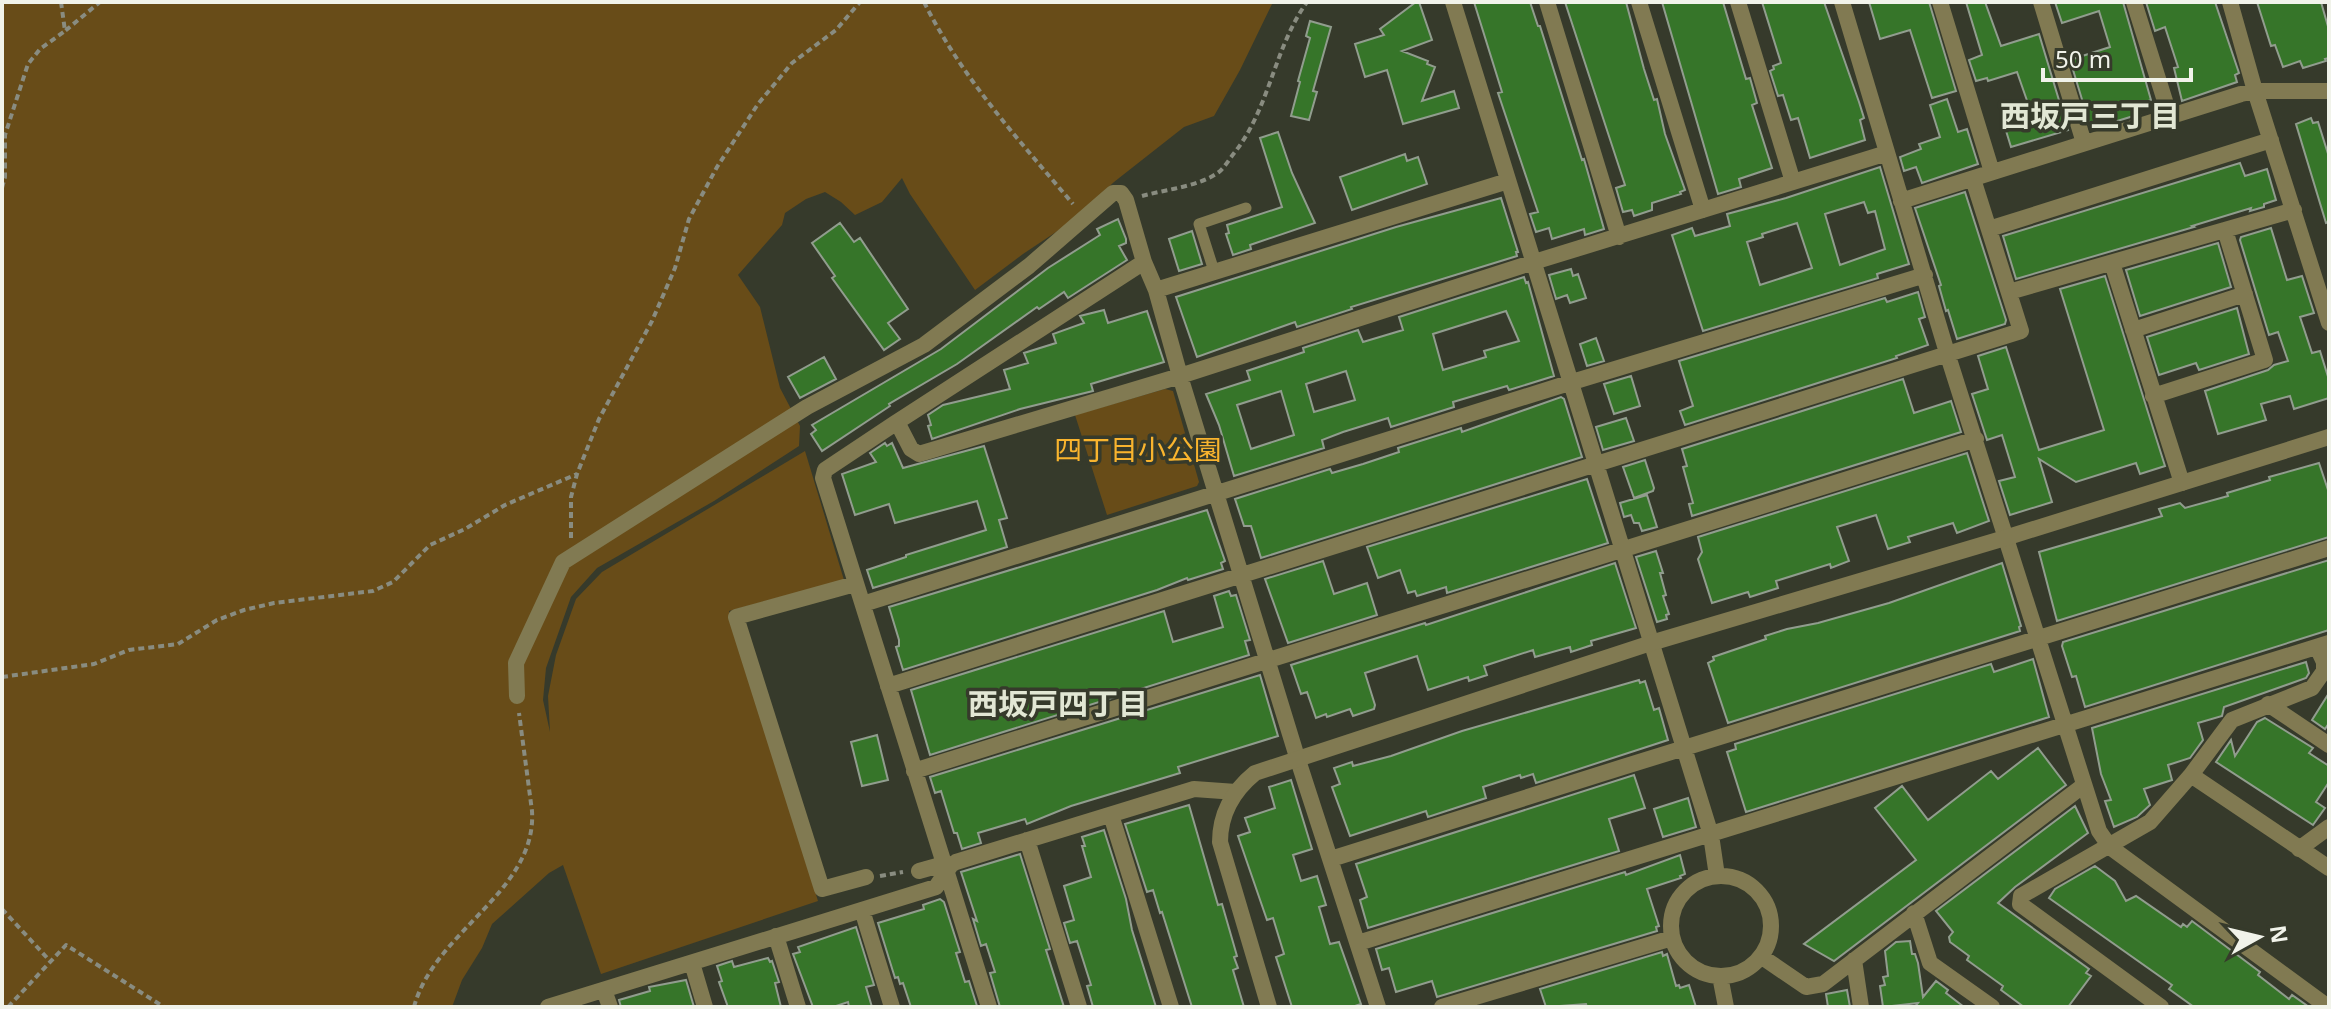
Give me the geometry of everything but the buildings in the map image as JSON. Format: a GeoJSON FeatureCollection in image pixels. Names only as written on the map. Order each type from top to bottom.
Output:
{"type":"FeatureCollection","features":[{"type":"Feature","properties":{"kind":"street"},"geometry":{"type":"LineString","coordinates":[[1453,2],[1711,835],[1717,876]]}},
{"type":"Feature","properties":{"kind":"street"},"geometry":{"type":"LineString","coordinates":[[1547,2],[1619,237]]}},
{"type":"Feature","properties":{"kind":"street"},"geometry":{"type":"LineString","coordinates":[[1639,2],[1703,210]]}},
{"type":"Feature","properties":{"kind":"street"},"geometry":{"type":"LineString","coordinates":[[1738,2],[1793,182]]}},
{"type":"Feature","properties":{"kind":"street"},"geometry":{"type":"LineString","coordinates":[[1842,2],[1948,356],[2099,831],[2110,847],[2328,1007]]}},
{"type":"Feature","properties":{"kind":"street"},"geometry":{"type":"LineString","coordinates":[[1940,2],[1992,172]]}},
{"type":"Feature","properties":{"kind":"street"},"geometry":{"type":"LineString","coordinates":[[2041,2],[2084,143]]}},
{"type":"Feature","properties":{"kind":"street"},"geometry":{"type":"LineString","coordinates":[[2134,2],[2170,117]]}},
{"type":"Feature","properties":{"kind":"street"},"geometry":{"type":"LineString","coordinates":[[2230,2],[2329,323]]}},
{"type":"Feature","properties":{"kind":"street"},"geometry":{"type":"LineString","coordinates":[[1901,201],[2255,91],[2329,91]]}},
{"type":"Feature","properties":{"kind":"street"},"geometry":{"type":"LineString","coordinates":[[1989,229],[2271,140]]}},
{"type":"Feature","properties":{"kind":"street"},"geometry":{"type":"LineString","coordinates":[[897,422],[911,449],[919,454],[1180,376],[1887,153]]}},
{"type":"Feature","properties":{"kind":"street"},"geometry":{"type":"LineString","coordinates":[[888,686],[2021,331],[1973,179]]}},
{"type":"Feature","properties":{"kind":"street"},"geometry":{"type":"LineString","coordinates":[[1156,290],[1508,181]]}},
{"type":"Feature","properties":{"kind":"street"},"geometry":{"type":"LineString","coordinates":[[517,696],[516,663],[563,562],[807,407],[924,345],[1029,266],[1113,193],[1121,193],[1156,290],[1297,757],[1378,1007]]}},
{"type":"Feature","properties":{"kind":"street"},"geometry":{"type":"LineString","coordinates":[[2009,292],[2294,210]]}},
{"type":"Feature","properties":{"kind":"street"},"geometry":{"type":"LineString","coordinates":[[2153,396],[2265,360],[2225,230]]}},
{"type":"Feature","properties":{"kind":"street"},"geometry":{"type":"LineString","coordinates":[[989,1007],[823,474],[897,422],[1144,262]]}},
{"type":"Feature","properties":{"kind":"street"},"geometry":{"type":"LineString","coordinates":[[2112,263],[2182,483]]}},
{"type":"Feature","properties":{"kind":"street"},"geometry":{"type":"LineString","coordinates":[[863,604],[1925,275]]}},
{"type":"Feature","properties":{"kind":"street"},"geometry":{"type":"LineString","coordinates":[[2133,330],[2245,294]]}},
{"type":"Feature","properties":{"kind":"street"},"geometry":{"type":"LineString","coordinates":[[1269,1007],[1220,842],[1224,816],[1236,792],[1255,773],[1651,643],[2005,538],[2329,437]]}},
{"type":"Feature","properties":{"kind":"street"},"geometry":{"type":"LineString","coordinates":[[914,771],[1976,439]]}},
{"type":"Feature","properties":{"kind":"street"},"geometry":{"type":"LineString","coordinates":[[1331,859],[1683,746],[2329,548]]}},
{"type":"Feature","properties":{"kind":"street"},"geometry":{"type":"LineString","coordinates":[[855,584],[736,617],[822,889],[866,877]]}},
{"type":"Feature","properties":{"kind":"street"},"geometry":{"type":"LineString","coordinates":[[1358,943],[2323,645],[2324,662],[2320,679],[2312,688],[2232,720],[2155,818],[2110,847],[2021,896],[2020,904],[2155,1005]]}},
{"type":"Feature","properties":{"kind":"street"},"geometry":{"type":"LineString","coordinates":[[2268,704],[2329,745]]}},
{"type":"Feature","properties":{"kind":"street"},"geometry":{"type":"LineString","coordinates":[[2191,775],[2329,868]]}},
{"type":"Feature","properties":{"kind":"street"},"geometry":{"type":"LineString","coordinates":[[1762,957],[1806,987],[1823,984],[2084,785]]}},
{"type":"Feature","properties":{"kind":"street"},"geometry":{"type":"LineString","coordinates":[[919,871],[945,869],[956,862],[1194,789],[1236,792]]}},
{"type":"Feature","properties":{"kind":"street"},"geometry":{"type":"LineString","coordinates":[[1111,815],[1171,1007]]}},
{"type":"Feature","properties":{"kind":"street"},"geometry":{"type":"LineString","coordinates":[[2299,849],[2329,827]]}},
{"type":"Feature","properties":{"kind":"street"},"geometry":{"type":"LineString","coordinates":[[1027,840],[1079,1007]]}},
{"type":"Feature","properties":{"kind":"street"},"geometry":{"type":"LineString","coordinates":[[548,1007],[936,887],[945,869]]}},
{"type":"Feature","properties":{"kind":"street"},"geometry":{"type":"LineString","coordinates":[[1717,876],[1740,880],[1753,888],[1769,914],[1771,930],[1762,957],[1745,970],[1720,976],[1704,973],[1689,965],[1678,953],[1672,938],[1671,919],[1678,900],[1699,881],[1717,876]]}},
{"type":"Feature","properties":{"kind":"street"},"geometry":{"type":"LineString","coordinates":[[862,910],[892,1007]]}},
{"type":"Feature","properties":{"kind":"street"},"geometry":{"type":"LineString","coordinates":[[1914,913],[1930,963],[1992,1007]]}},
{"type":"Feature","properties":{"kind":"street"},"geometry":{"type":"LineString","coordinates":[[776,936],[798,1007]]}},
{"type":"Feature","properties":{"kind":"street"},"geometry":{"type":"LineString","coordinates":[[1442,1007],[1672,938]]}},
{"type":"Feature","properties":{"kind":"street"},"geometry":{"type":"LineString","coordinates":[[1854,960],[1861,1007]]}},
{"type":"Feature","properties":{"kind":"street"},"geometry":{"type":"LineString","coordinates":[[692,963],[705,1007]]}},
{"type":"Feature","properties":{"kind":"street"},"geometry":{"type":"LineString","coordinates":[[1720,976],[1726,1007]]}},
{"type":"Feature","properties":{"kind":"street"},"geometry":{"type":"LineString","coordinates":[[604,990],[610,1007]]}},
{"type":"Feature","properties":{"kind":"lane"},"geometry":{"type":"LineString","coordinates":[[1214,271],[1199,224],[1246,208]]}},
{"type":"Feature","properties":{"kind":"path"},"geometry":{"type":"LineString","coordinates":[[61,2],[65,31]]}},
{"type":"Feature","properties":{"kind":"path"},"geometry":{"type":"LineString","coordinates":[[2,188],[5,135],[28,64],[40,49],[100,2]]}},
{"type":"Feature","properties":{"kind":"path"},"geometry":{"type":"LineString","coordinates":[[571,556],[571,497],[577,474],[599,419],[652,321],[675,268],[689,219],[717,167],[758,104],[792,63],[836,30],[860,2]]}},
{"type":"Feature","properties":{"kind":"path"},"geometry":{"type":"LineString","coordinates":[[924,2],[943,40],[991,108],[1085,218]]}},
{"type":"Feature","properties":{"kind":"path"},"geometry":{"type":"LineString","coordinates":[[1126,200],[1191,185],[1220,171],[1242,143],[1261,109],[1287,37],[1307,2]]}},
{"type":"Feature","properties":{"kind":"path"},"geometry":{"type":"LineString","coordinates":[[2,677],[94,664],[129,650],[178,644],[217,620],[259,606],[373,591],[393,582],[430,545],[505,505],[577,474]]}},
{"type":"Feature","properties":{"kind":"path"},"geometry":{"type":"LineString","coordinates":[[414,1007],[430,968],[497,894],[517,868],[528,846],[532,811],[517,696]]}},
{"type":"Feature","properties":{"kind":"path"},"geometry":{"type":"LineString","coordinates":[[866,877],[919,871]]}},
{"type":"Feature","properties":{"kind":"path"},"geometry":{"type":"LineString","coordinates":[[2,909],[50,961]]}},
{"type":"Feature","properties":{"kind":"path"},"geometry":{"type":"LineString","coordinates":[[8,1007],[66,945],[164,1007]]}},
{"type":"Feature","properties":{"kind":"green space"},"geometry":{"type":"Polygon","coordinates":[[[2,2],[1273,2],[1214,116],[1184,127],[1114,182],[1068,224],[975,290],[902,178],[882,202],[855,215],[825,192],[806,199],[785,213],[782,225],[738,275],[760,307],[780,388],[800,426],[799,446],[714,501],[597,568],[571,597],[546,668],[543,700],[550,732],[548,696],[556,655],[576,599],[602,572],[805,451],[844,580],[729,611],[818,901],[601,974],[563,865],[549,873],[492,924],[482,948],[462,980],[452,1007],[2,1007],[2,2]]]}},
{"type":"Feature","properties":{"kind":"green space","name":"四丁目小公園"},"geometry":{"type":"Polygon","coordinates":[[[1165,389],[1173,391],[1199,482],[1197,486],[1107,515],[1075,415],[1165,389]]]}},
{"type":"Feature","properties":{"kind":"district","name":"西坂戸三丁目"},"geometry":{"type":"Point","coordinates":[2090,115]}},
{"type":"Feature","properties":{"kind":"district","name":"西坂戸四丁目"},"geometry":{"type":"Point","coordinates":[1058,703]}}]}
